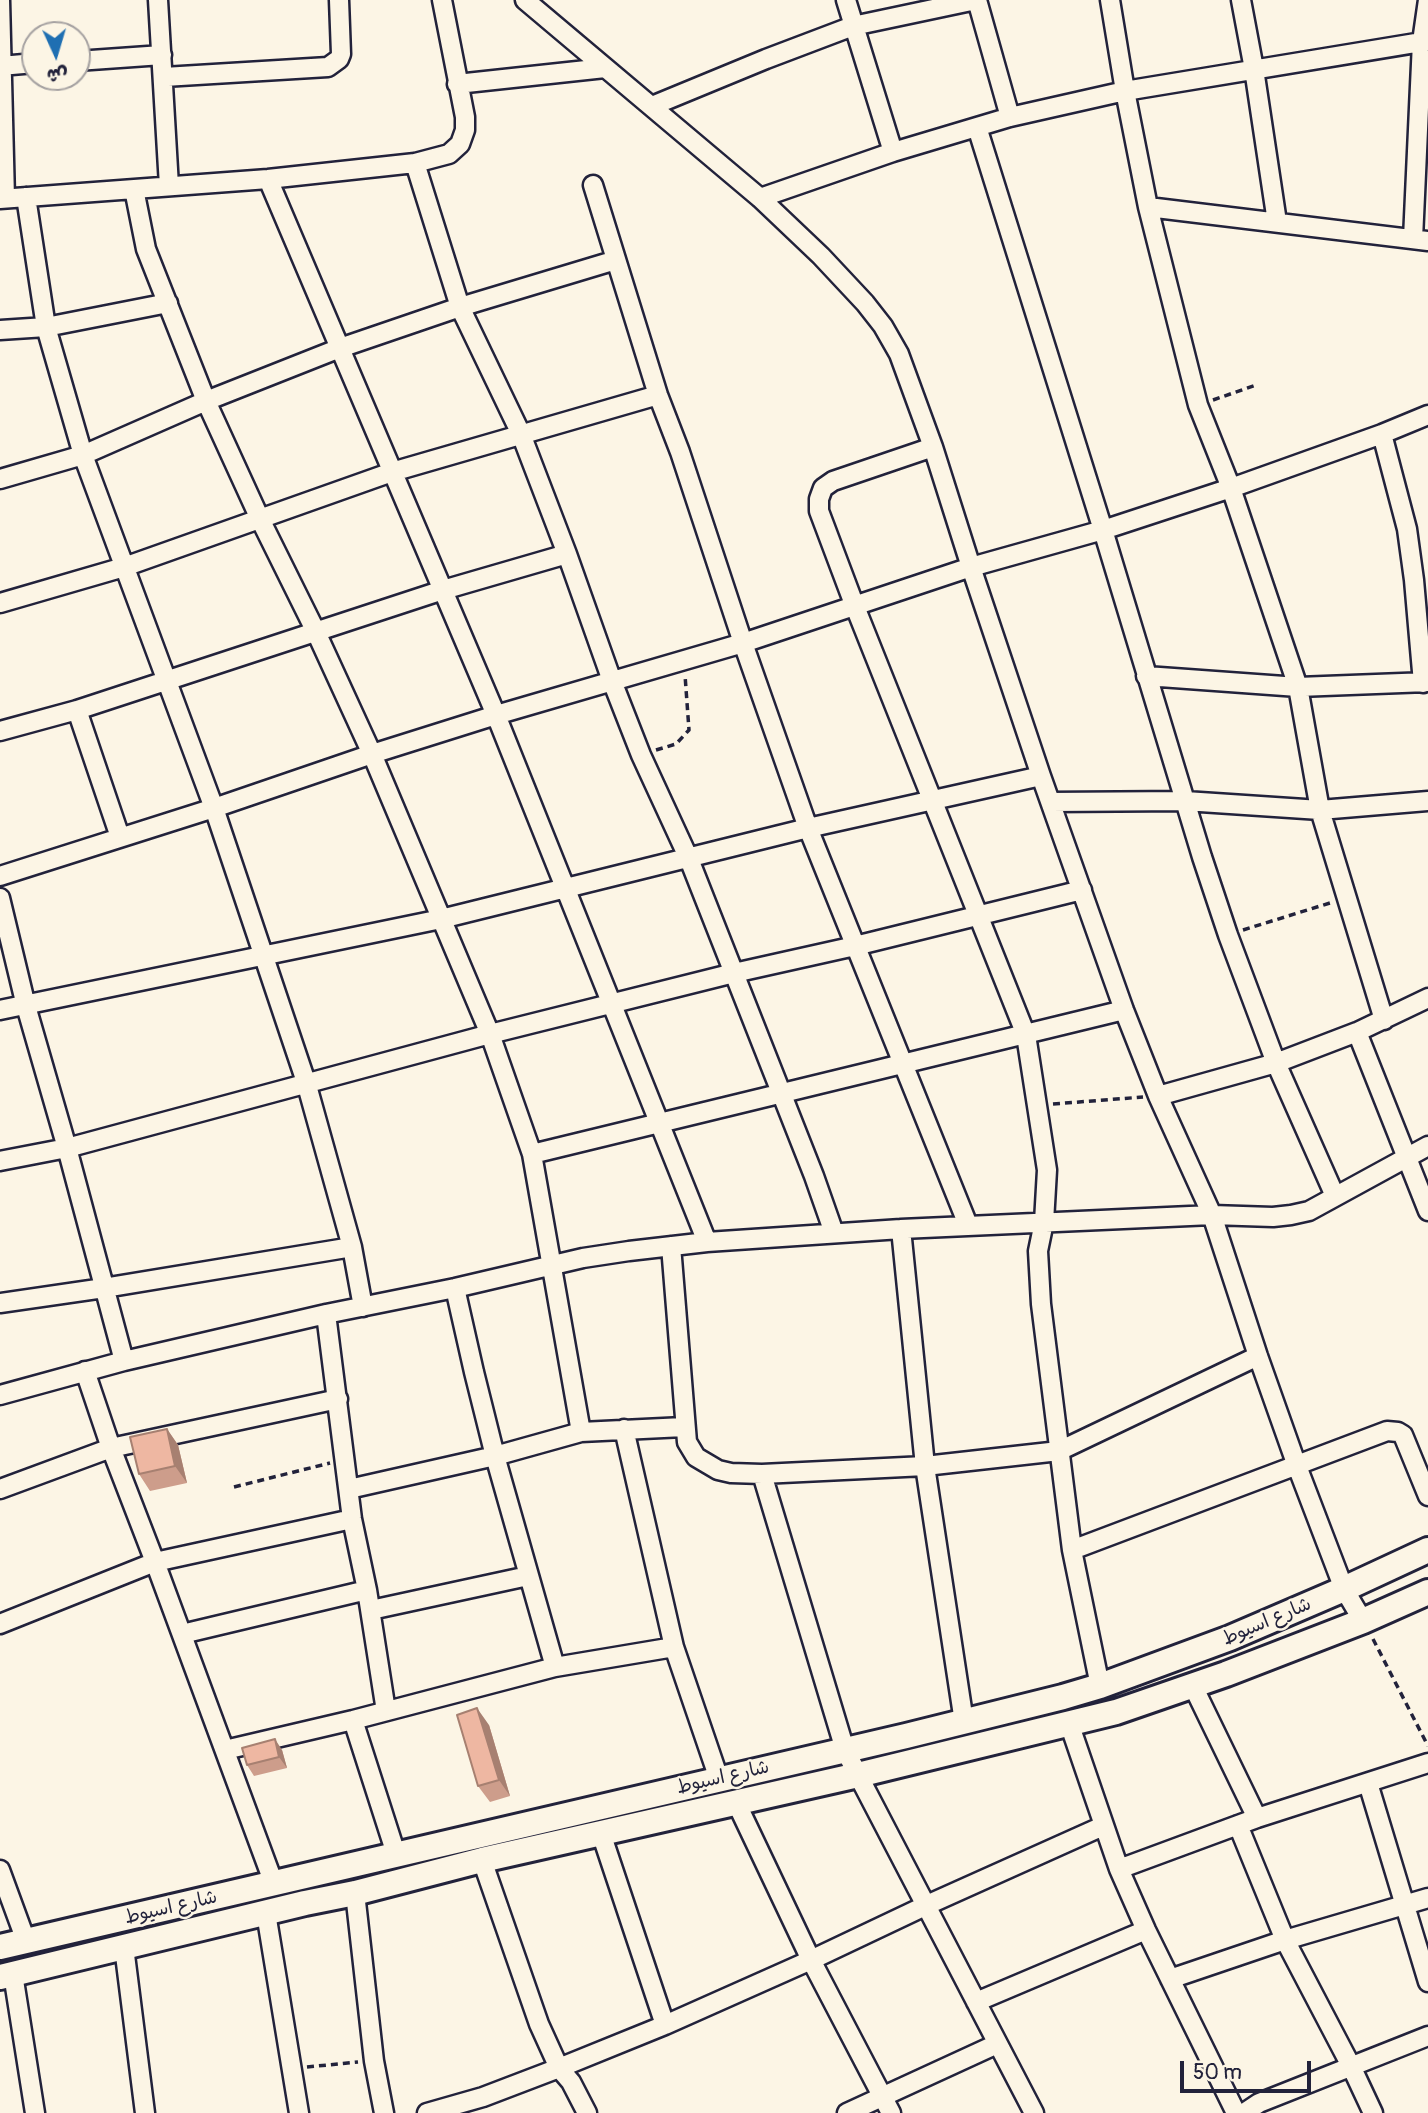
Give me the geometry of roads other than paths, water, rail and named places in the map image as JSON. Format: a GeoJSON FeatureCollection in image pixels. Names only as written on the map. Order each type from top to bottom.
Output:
{"type":"FeatureCollection","features":[{"type":"Feature","properties":{"kind":"street"},"geometry":{"type":"LineString","coordinates":[[0,0],[2,198],[268,179],[415,163],[449,155],[460,144],[465,130],[465,117],[442,0]]}},
{"type":"Feature","properties":{"kind":"street"},"geometry":{"type":"LineString","coordinates":[[158,0],[169,186]]}},
{"type":"Feature","properties":{"kind":"street"},"geometry":{"type":"LineString","coordinates":[[164,77],[328,67],[339,59],[341,54],[339,0]]}},
{"type":"Feature","properties":{"kind":"street"},"geometry":{"type":"LineString","coordinates":[[525,0],[760,198],[821,256],[865,303],[883,326],[899,354],[933,447],[1041,776],[1124,1010],[1158,1096],[1212,1215],[1297,1466],[1345,1589],[1363,1621]]}},
{"type":"Feature","properties":{"kind":"street"},"geometry":{"type":"LineString","coordinates":[[846,0],[893,152]]}},
{"type":"Feature","properties":{"kind":"street"},"geometry":{"type":"LineString","coordinates":[[652,106],[853,26],[976,0],[1010,117]]}},
{"type":"Feature","properties":{"kind":"street"},"geometry":{"type":"LineString","coordinates":[[1110,0],[1148,207],[1198,405],[1231,488],[1298,687],[1320,810],[1384,1020]]}},
{"type":"Feature","properties":{"kind":"street"},"geometry":{"type":"LineString","coordinates":[[1241,0],[1277,222]]}},
{"type":"Feature","properties":{"kind":"street"},"geometry":{"type":"LineString","coordinates":[[1148,207],[1420,240],[1427,0]]}},
{"type":"Feature","properties":{"kind":"street"},"geometry":{"type":"LineString","coordinates":[[760,198],[893,152],[1010,117],[1125,91],[1425,41]]}},
{"type":"Feature","properties":{"kind":"street"},"geometry":{"type":"LineString","coordinates":[[91,60],[162,55]]}},
{"type":"Feature","properties":{"kind":"street"},"geometry":{"type":"LineString","coordinates":[[1,66],[21,64]]}},
{"type":"Feature","properties":{"kind":"street"},"geometry":{"type":"LineString","coordinates":[[457,84],[605,68]]}},
{"type":"Feature","properties":{"kind":"street"},"geometry":{"type":"LineString","coordinates":[[977,127],[1228,935],[1276,1063],[1335,1196]]}},
{"type":"Feature","properties":{"kind":"street"},"geometry":{"type":"LineString","coordinates":[[415,163],[460,307],[521,434],[612,681],[641,755],[689,859],[834,1233]]}},
{"type":"Feature","properties":{"kind":"street"},"geometry":{"type":"LineString","coordinates":[[268,179],[496,715],[706,1242]]}},
{"type":"Feature","properties":{"kind":"street"},"geometry":{"type":"LineString","coordinates":[[593,185],[657,395],[705,525],[808,828],[968,1225]]}},
{"type":"Feature","properties":{"kind":"street"},"geometry":{"type":"LineString","coordinates":[[134,189],[146,249],[206,401],[372,754],[490,1034],[532,1154],[582,1432]]}},
{"type":"Feature","properties":{"kind":"street"},"geometry":{"type":"LineString","coordinates":[[26,197],[46,327],[83,455],[214,808],[306,1082],[352,1247],[363,1307]]}},
{"type":"Feature","properties":{"kind":"street"},"geometry":{"type":"LineString","coordinates":[[0,479],[83,455],[206,401],[340,348],[460,307],[616,260]]}},
{"type":"Feature","properties":{"kind":"street"},"geometry":{"type":"LineString","coordinates":[[0,330],[46,327],[168,303]]}},
{"type":"Feature","properties":{"kind":"street"},"geometry":{"type":"LineString","coordinates":[[0,603],[124,567],[392,472],[657,395]]}},
{"type":"Feature","properties":{"kind":"street"},"geometry":{"type":"LineString","coordinates":[[0,876],[496,715],[684,661],[971,567],[1103,530],[1231,488],[1428,415]]}},
{"type":"Feature","properties":{"kind":"street"},"geometry":{"type":"LineString","coordinates":[[1146,676],[1298,687],[1425,683],[1407,529],[1382,434]]}},
{"type":"Feature","properties":{"kind":"street"},"geometry":{"type":"LineString","coordinates":[[933,447],[833,481],[822,488],[819,511],[1026,1035],[1046,1170],[1044,1223],[1037,1263],[1072,1550],[1100,1686]]}},
{"type":"Feature","properties":{"kind":"street"},"geometry":{"type":"LineString","coordinates":[[0,731],[77,710],[443,590],[567,554]]}},
{"type":"Feature","properties":{"kind":"street"},"geometry":{"type":"LineString","coordinates":[[77,710],[120,837]]}},
{"type":"Feature","properties":{"kind":"street"},"geometry":{"type":"LineString","coordinates":[[0,1010],[441,919],[808,828],[1041,776]]}},
{"type":"Feature","properties":{"kind":"street"},"geometry":{"type":"LineString","coordinates":[[1051,802],[1185,801],[1320,810],[1428,801]]}},
{"type":"Feature","properties":{"kind":"street"},"geometry":{"type":"LineString","coordinates":[[0,1161],[67,1148],[490,1034],[1082,890]]}},
{"type":"Feature","properties":{"kind":"street"},"geometry":{"type":"LineString","coordinates":[[0,898],[26,1006],[124,1361]]}},
{"type":"Feature","properties":{"kind":"street"},"geometry":{"type":"LineString","coordinates":[[1158,1096],[1276,1063],[1357,1032],[1428,998]]}},
{"type":"Feature","properties":{"kind":"street"},"geometry":{"type":"LineString","coordinates":[[532,1154],[1124,1010]]}},
{"type":"Feature","properties":{"kind":"street"},"geometry":{"type":"LineString","coordinates":[[1357,1032],[1428,1211]]}},
{"type":"Feature","properties":{"kind":"street"},"geometry":{"type":"LineString","coordinates":[[0,1395],[124,1361],[583,1258],[706,1242],[834,1233],[1212,1215],[1291,1215],[1309,1211],[1428,1146]]}},
{"type":"Feature","properties":{"kind":"street"},"geometry":{"type":"LineString","coordinates":[[901,1229],[925,1466],[964,1722]]}},
{"type":"Feature","properties":{"kind":"street"},"geometry":{"type":"LineString","coordinates":[[671,1246],[687,1442],[696,1457],[705,1464],[732,1473],[925,1466],[1059,1451],[1258,1356]]}},
{"type":"Feature","properties":{"kind":"street"},"geometry":{"type":"LineString","coordinates":[[0,1303],[352,1247]]}},
{"type":"Feature","properties":{"kind":"street"},"geometry":{"type":"LineString","coordinates":[[455,1288],[495,1456],[555,1667]]}},
{"type":"Feature","properties":{"kind":"street"},"geometry":{"type":"LineString","coordinates":[[326,1314],[352,1518],[371,1610],[386,1711]]}},
{"type":"Feature","properties":{"kind":"street"},"geometry":{"type":"LineString","coordinates":[[85,1371],[111,1448],[274,1884]]}},
{"type":"Feature","properties":{"kind":"street"},"geometry":{"type":"LineString","coordinates":[[0,1489],[111,1448],[338,1399]]}},
{"type":"Feature","properties":{"kind":"street"},"geometry":{"type":"LineString","coordinates":[[349,1489],[495,1456],[582,1432],[684,1427]]}},
{"type":"Feature","properties":{"kind":"street"},"geometry":{"type":"LineString","coordinates":[[624,1429],[674,1647],[719,1779]]}},
{"type":"Feature","properties":{"kind":"street"},"geometry":{"type":"LineString","coordinates":[[1072,1550],[1387,1431],[1403,1435],[1428,1496]]}},
{"type":"Feature","properties":{"kind":"street"},"geometry":{"type":"LineString","coordinates":[[762,1474],[845,1750],[1034,2113]]}},
{"type":"Feature","properties":{"kind":"street"},"geometry":{"type":"LineString","coordinates":[[0,1624],[155,1562],[352,1518]]}},
{"type":"Feature","properties":{"kind":"street","name":"شارع اسيوط"},"geometry":{"type":"LineString","coordinates":[[0,1947],[964,1722],[1100,1686],[1230,1638],[1428,1550]]}},
{"type":"Feature","properties":{"kind":"street"},"geometry":{"type":"LineString","coordinates":[[371,1610],[528,1576]]}},
{"type":"Feature","properties":{"kind":"street"},"geometry":{"type":"LineString","coordinates":[[182,1634],[367,1590]]}},
{"type":"Feature","properties":{"kind":"street","name":"شارع اسيوط"},"geometry":{"type":"LineString","coordinates":[[6,1975],[355,1893],[482,1860],[858,1775],[1116,1712],[1193,1686],[1363,1621],[1428,1592]]}},
{"type":"Feature","properties":{"kind":"street"},"geometry":{"type":"LineString","coordinates":[[225,1750],[353,1720],[555,1667],[674,1647]]}},
{"type":"Feature","properties":{"kind":"street"},"geometry":{"type":"LineString","coordinates":[[1193,1686],[1257,1818]]}},
{"type":"Feature","properties":{"kind":"street"},"geometry":{"type":"LineString","coordinates":[[353,1720],[397,1854]]}},
{"type":"Feature","properties":{"kind":"street"},"geometry":{"type":"LineString","coordinates":[[1069,1723],[1119,1869],[1236,2113]]}},
{"type":"Feature","properties":{"kind":"street"},"geometry":{"type":"LineString","coordinates":[[1119,1869],[1257,1818],[1428,1763]]}},
{"type":"Feature","properties":{"kind":"street"},"geometry":{"type":"LineString","coordinates":[[1368,1783],[1428,1982]]}},
{"type":"Feature","properties":{"kind":"street"},"geometry":{"type":"LineString","coordinates":[[736,1802],[811,1960],[891,2113]]}},
{"type":"Feature","properties":{"kind":"street"},"geometry":{"type":"LineString","coordinates":[[1238,1825],[1285,1940],[1373,2113]]}},
{"type":"Feature","properties":{"kind":"street"},"geometry":{"type":"LineString","coordinates":[[427,2113],[484,2105],[559,2068],[665,2025],[1103,1826]]}},
{"type":"Feature","properties":{"kind":"street"},"geometry":{"type":"LineString","coordinates":[[601,1833],[665,2025]]}},
{"type":"Feature","properties":{"kind":"street"},"geometry":{"type":"LineString","coordinates":[[482,1860],[539,2024],[559,2068],[571,2082],[587,2113]]}},
{"type":"Feature","properties":{"kind":"street"},"geometry":{"type":"LineString","coordinates":[[0,1870],[26,1941]]}},
{"type":"Feature","properties":{"kind":"street"},"geometry":{"type":"LineString","coordinates":[[355,1893],[374,2061],[384,2113]]}},
{"type":"Feature","properties":{"kind":"street"},"geometry":{"type":"LineString","coordinates":[[1170,1979],[1285,1940],[1428,1898]]}},
{"type":"Feature","properties":{"kind":"street"},"geometry":{"type":"LineString","coordinates":[[266,1913],[299,2113]]}},
{"type":"Feature","properties":{"kind":"street"},"geometry":{"type":"LineString","coordinates":[[976,2002],[1146,1930]]}},
{"type":"Feature","properties":{"kind":"street"},"geometry":{"type":"LineString","coordinates":[[124,1947],[145,2113]]}},
{"type":"Feature","properties":{"kind":"street"},"geometry":{"type":"LineString","coordinates":[[6,1975],[34,2113]]}},
{"type":"Feature","properties":{"kind":"street"},"geometry":{"type":"LineString","coordinates":[[1244,2113],[1259,2103],[1428,2036]]}},
{"type":"Feature","properties":{"kind":"street"},"geometry":{"type":"LineString","coordinates":[[847,2113],[997,2044]]}}]}
